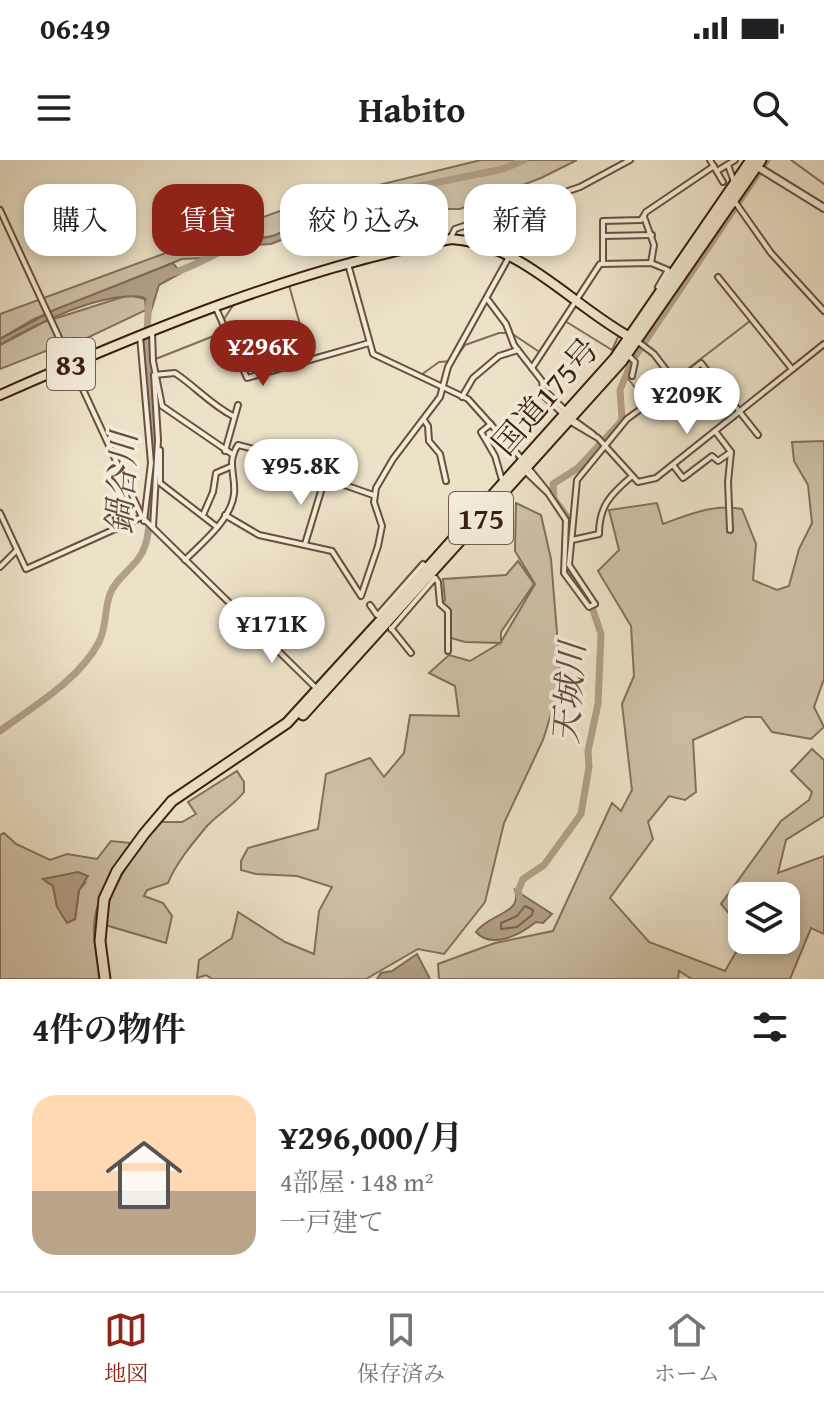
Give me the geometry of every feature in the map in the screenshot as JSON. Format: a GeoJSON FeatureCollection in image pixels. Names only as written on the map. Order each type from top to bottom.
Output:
{"type":"FeatureCollection","features":[{"type":"Feature","properties":{"kind":"highway","name":"国道175号"},"geometry":{"type":"LineString","coordinates":[[568,416],[627,354],[650,308],[752,162]]}},
{"type":"Feature","properties":{"kind":"highway","name":"国道175号"},"geometry":{"type":"LineString","coordinates":[[105,979],[100,926],[109,884],[161,813],[184,792],[280,736],[432,573],[634,339],[734,201],[752,162]]}},
{"type":"Feature","properties":{"kind":"highway","name":"国道175号"},"geometry":{"type":"LineString","coordinates":[[432,573],[504,482],[524,465]]}},
{"type":"Feature","properties":{"kind":"main road","name":"83"},"geometry":{"type":"LineString","coordinates":[[0,395],[214,304],[280,282],[451,239],[478,242],[512,258],[634,339]]}},
{"type":"Feature","properties":{"kind":"street"},"geometry":{"type":"LineString","coordinates":[[576,188],[630,160]]}},
{"type":"Feature","properties":{"kind":"street"},"geometry":{"type":"LineString","coordinates":[[710,160],[723,182]]}},
{"type":"Feature","properties":{"kind":"street"},"geometry":{"type":"LineString","coordinates":[[651,263],[652,235],[644,217],[646,212],[715,168],[735,160]]}},
{"type":"Feature","properties":{"kind":"street"},"geometry":{"type":"LineString","coordinates":[[752,162],[824,208]]}},
{"type":"Feature","properties":{"kind":"street"},"geometry":{"type":"LineString","coordinates":[[728,165],[731,179],[736,183]]}},
{"type":"Feature","properties":{"kind":"street"},"geometry":{"type":"LineString","coordinates":[[734,201],[771,253],[824,311]]}},
{"type":"Feature","properties":{"kind":"street"},"geometry":{"type":"LineString","coordinates":[[0,210],[143,519],[320,692]]}},
{"type":"Feature","properties":{"kind":"street"},"geometry":{"type":"LineString","coordinates":[[603,264],[603,221],[644,217]]}},
{"type":"Feature","properties":{"kind":"street"},"geometry":{"type":"LineString","coordinates":[[451,239],[455,229],[464,226]]}},
{"type":"Feature","properties":{"kind":"street"},"geometry":{"type":"LineString","coordinates":[[603,236],[652,235]]}},
{"type":"Feature","properties":{"kind":"street"},"geometry":{"type":"LineString","coordinates":[[225,515],[259,535],[332,551],[361,596],[382,526],[373,495],[393,459],[424,420],[442,388],[448,367],[512,258]]}},
{"type":"Feature","properties":{"kind":"street"},"geometry":{"type":"LineString","coordinates":[[532,368],[600,264],[651,263],[668,270],[647,305],[650,308]]}},
{"type":"Feature","properties":{"kind":"street"},"geometry":{"type":"LineString","coordinates":[[348,264],[373,354],[462,397],[503,437],[548,493],[566,520],[569,530],[572,540],[569,565],[592,596],[595,604],[589,607],[564,573],[569,530],[572,503],[577,480],[627,419],[701,363],[758,435]]}},
{"type":"Feature","properties":{"kind":"street"},"geometry":{"type":"LineString","coordinates":[[718,277],[792,369]]}},
{"type":"Feature","properties":{"kind":"street"},"geometry":{"type":"LineString","coordinates":[[488,300],[506,324],[518,350],[542,381],[543,389],[568,416],[605,444],[638,482],[656,478],[824,344]]}},
{"type":"Feature","properties":{"kind":"street"},"geometry":{"type":"LineString","coordinates":[[214,304],[247,378],[369,343]]}},
{"type":"Feature","properties":{"kind":"street"},"geometry":{"type":"LineString","coordinates":[[146,332],[162,406],[232,454]]}},
{"type":"Feature","properties":{"kind":"street"},"geometry":{"type":"LineString","coordinates":[[143,519],[151,463],[146,332]]}},
{"type":"Feature","properties":{"kind":"street"},"geometry":{"type":"LineString","coordinates":[[634,339],[654,354],[676,383]]}},
{"type":"Feature","properties":{"kind":"street"},"geometry":{"type":"LineString","coordinates":[[462,397],[473,378],[499,356],[518,350]]}},
{"type":"Feature","properties":{"kind":"street"},"geometry":{"type":"LineString","coordinates":[[627,354],[635,362],[632,376]]}},
{"type":"Feature","properties":{"kind":"street"},"geometry":{"type":"LineString","coordinates":[[156,373],[175,373],[201,391],[211,404],[233,416]]}},
{"type":"Feature","properties":{"kind":"street"},"geometry":{"type":"LineString","coordinates":[[156,373],[160,483],[217,527]]}},
{"type":"Feature","properties":{"kind":"street"},"geometry":{"type":"LineString","coordinates":[[225,451],[238,405]]}},
{"type":"Feature","properties":{"kind":"street"},"geometry":{"type":"LineString","coordinates":[[424,420],[429,441],[440,454],[446,481]]}},
{"type":"Feature","properties":{"kind":"street"},"geometry":{"type":"LineString","coordinates":[[491,424],[481,432],[495,456],[504,482]]}},
{"type":"Feature","properties":{"kind":"street"},"geometry":{"type":"LineString","coordinates":[[715,431],[731,452],[728,482],[730,530]]}},
{"type":"Feature","properties":{"kind":"street"},"geometry":{"type":"LineString","coordinates":[[150,440],[158,440]]}},
{"type":"Feature","properties":{"kind":"street"},"geometry":{"type":"LineString","coordinates":[[153,529],[158,440]]}},
{"type":"Feature","properties":{"kind":"street"},"geometry":{"type":"LineString","coordinates":[[185,560],[225,515],[234,495],[230,467],[232,454],[238,445],[373,495]]}},
{"type":"Feature","properties":{"kind":"street"},"geometry":{"type":"LineString","coordinates":[[673,465],[683,478],[712,456],[718,461],[731,452]]}},
{"type":"Feature","properties":{"kind":"street"},"geometry":{"type":"LineString","coordinates":[[203,515],[213,492],[216,473],[230,467]]}},
{"type":"Feature","properties":{"kind":"street"},"geometry":{"type":"LineString","coordinates":[[572,540],[599,534],[604,504],[631,477]]}},
{"type":"Feature","properties":{"kind":"street"},"geometry":{"type":"LineString","coordinates":[[305,544],[325,478]]}},
{"type":"Feature","properties":{"kind":"street"},"geometry":{"type":"LineString","coordinates":[[0,513],[26,569],[143,519]]}},
{"type":"Feature","properties":{"kind":"street"},"geometry":{"type":"LineString","coordinates":[[0,567],[17,550]]}},
{"type":"Feature","properties":{"kind":"street"},"geometry":{"type":"LineString","coordinates":[[432,573],[440,604],[448,611],[448,651]]}},
{"type":"Feature","properties":{"kind":"street"},"geometry":{"type":"LineString","coordinates":[[370,605],[411,653]]}},
{"type":"Feature","properties":{"kind":"shaded area"},"geometry":{"type":"Polygon","coordinates":[[[481,160],[577,160],[525,184],[464,184],[464,207],[460,209],[448,209],[448,184],[383,184],[481,160]]]}},
{"type":"Feature","properties":{"kind":"shaded area"},"geometry":{"type":"Polygon","coordinates":[[[280,211],[280,233],[264,237],[264,217],[280,211]]]}},
{"type":"Feature","properties":{"kind":"shaded area"},"geometry":{"type":"Polygon","coordinates":[[[158,256],[207,256],[182,259],[34,319],[0,339],[0,314],[158,256]]]}},
{"type":"Feature","properties":{"kind":"shaded area"},"geometry":{"type":"Polygon","coordinates":[[[129,295],[145,299],[146,310],[68,347],[66,343],[0,369],[0,345],[44,322],[129,295]]]}},
{"type":"Feature","properties":{"kind":"shaded area"},"geometry":{"type":"Polygon","coordinates":[[[824,441],[824,679],[814,707],[824,727],[811,739],[772,732],[761,717],[745,717],[693,740],[696,792],[685,800],[669,796],[648,822],[653,839],[610,898],[649,942],[725,971],[735,954],[800,954],[800,882],[737,882],[781,821],[809,800],[812,792],[791,771],[812,749],[824,760],[824,816],[786,840],[778,873],[824,856],[824,934],[811,928],[790,979],[692,979],[679,971],[678,979],[439,979],[438,964],[495,943],[553,931],[612,803],[621,811],[632,790],[622,704],[634,676],[631,626],[598,571],[619,550],[609,510],[657,503],[663,524],[712,509],[742,509],[756,544],[753,580],[777,590],[789,586],[799,549],[812,523],[808,485],[794,461],[792,442],[824,441]]]}},
{"type":"Feature","properties":{"kind":"shaded area"},"geometry":{"type":"Polygon","coordinates":[[[516,503],[541,515],[551,559],[561,682],[543,740],[504,823],[485,902],[444,954],[418,949],[366,979],[212,979],[206,975],[197,978],[199,960],[232,938],[238,912],[285,942],[314,954],[319,911],[332,887],[297,876],[241,870],[241,861],[248,848],[318,829],[326,774],[370,758],[384,777],[404,753],[410,715],[459,716],[455,686],[429,673],[449,655],[470,661],[500,643],[465,642],[451,638],[450,616],[442,604],[445,600],[443,579],[506,575],[518,561],[534,584],[501,632],[501,642],[535,584],[515,551],[516,503]]]}},
{"type":"Feature","properties":{"kind":"shaded area"},"geometry":{"type":"Polygon","coordinates":[[[237,771],[244,782],[244,792],[207,826],[180,861],[168,883],[147,890],[144,896],[163,903],[172,916],[166,943],[102,924],[118,882],[159,822],[182,822],[196,814],[188,802],[237,771]]]}},
{"type":"Feature","properties":{"kind":"shaded area"},"geometry":{"type":"Polygon","coordinates":[[[4,833],[16,844],[50,860],[67,854],[97,859],[111,841],[131,843],[117,864],[96,910],[94,935],[100,979],[0,979],[0,835],[4,833]],[[48,883],[53,886],[57,907],[75,919],[79,890],[85,883],[48,883]]]}},
{"type":"Feature","properties":{"kind":"shaded area"},"geometry":{"type":"Polygon","coordinates":[[[728,894],[728,912],[721,904],[728,894]]]}},
{"type":"Feature","properties":{"kind":"water"},"geometry":{"type":"Polygon","coordinates":[[[280,233],[280,240],[264,244],[264,238],[280,233]]]}},
{"type":"Feature","properties":{"kind":"water"},"geometry":{"type":"Polygon","coordinates":[[[173,263],[181,273],[159,285],[151,311],[146,310],[147,301],[143,297],[108,299],[50,319],[0,345],[0,339],[54,310],[173,263]]]}},
{"type":"Feature","properties":{"kind":"water"},"geometry":{"type":"Polygon","coordinates":[[[78,872],[88,876],[79,890],[75,919],[67,923],[57,907],[53,886],[43,879],[78,872]]]}},
{"type":"Feature","properties":{"kind":"water"},"geometry":{"type":"Polygon","coordinates":[[[515,890],[552,914],[543,923],[536,922],[523,931],[498,940],[490,940],[476,932],[514,904],[515,890]]]}},
{"type":"Feature","properties":{"kind":"water"},"geometry":{"type":"Polygon","coordinates":[[[417,954],[430,979],[377,979],[381,973],[392,971],[417,954]]]}},
{"type":"Feature","properties":{"kind":"waterway"},"geometry":{"type":"LineString","coordinates":[[429,184],[503,169],[524,160]]}},
{"type":"Feature","properties":{"kind":"waterway","name":"天城川"},"geometry":{"type":"LineString","coordinates":[[520,899],[518,891],[523,879],[544,865],[581,814],[589,767],[588,751],[598,704],[601,634],[591,604],[567,572],[568,518],[554,499],[553,484],[578,468],[619,424],[622,419],[620,390],[632,361],[767,160]]}},
{"type":"Feature","properties":{"kind":"waterway"},"geometry":{"type":"LineString","coordinates":[[791,160],[824,184]]}},
{"type":"Feature","properties":{"kind":"waterway"},"geometry":{"type":"LineString","coordinates":[[172,273],[213,256]]}},
{"type":"Feature","properties":{"kind":"waterway"},"geometry":{"type":"LineString","coordinates":[[289,285],[309,357],[369,341]]}},
{"type":"Feature","properties":{"kind":"waterway","name":"鍋谷川"},"geometry":{"type":"LineString","coordinates":[[0,731],[55,691],[90,656],[102,636],[113,587],[138,559],[145,546],[152,478],[147,353],[149,303]]}},
{"type":"Feature","properties":{"kind":"waterway"},"geometry":{"type":"LineString","coordinates":[[148,362],[229,330],[224,319],[234,304]]}},
{"type":"Feature","properties":{"kind":"waterway"},"geometry":{"type":"LineString","coordinates":[[565,321],[612,350],[619,335]]}},
{"type":"Feature","properties":{"kind":"waterway"},"geometry":{"type":"LineString","coordinates":[[625,375],[641,395],[650,398],[750,321],[792,373]]}},
{"type":"Feature","properties":{"kind":"waterway"},"geometry":{"type":"LineString","coordinates":[[421,375],[439,362],[454,361],[465,345],[499,333],[511,333],[544,355],[561,327]]}},
{"type":"Feature","properties":{"kind":"waterway"},"geometry":{"type":"LineString","coordinates":[[372,344],[375,352],[394,362]]}},
{"type":"Feature","properties":{"kind":"waterway"},"geometry":{"type":"LineString","coordinates":[[660,478],[824,348]]}}]}
